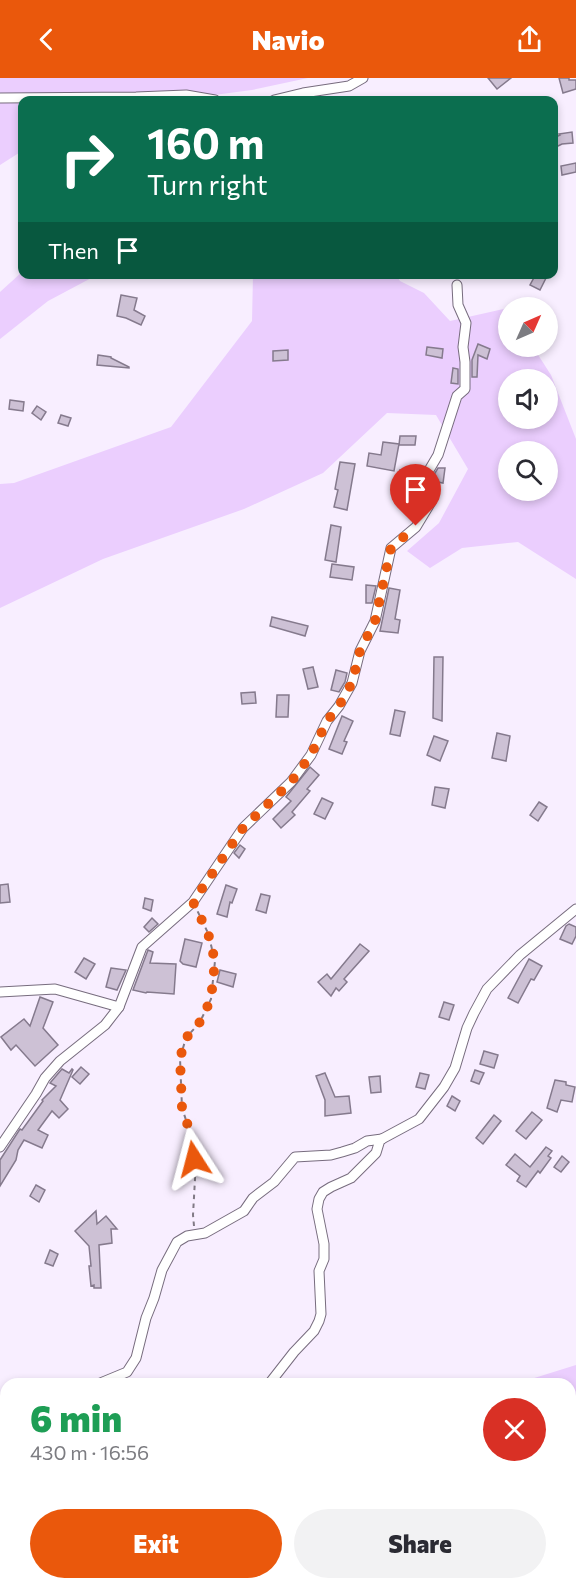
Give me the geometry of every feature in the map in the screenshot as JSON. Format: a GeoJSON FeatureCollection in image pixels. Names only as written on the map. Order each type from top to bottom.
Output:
{"type":"FeatureCollection","features":[{"type":"Feature","properties":{"kind":"street"},"geometry":{"type":"LineString","coordinates":[[291,96],[349,86],[363,78]]}},
{"type":"Feature","properties":{"kind":"street"},"geometry":{"type":"LineString","coordinates":[[153,96],[186,94],[196,96]]}},
{"type":"Feature","properties":{"kind":"street"},"geometry":{"type":"LineString","coordinates":[[0,98],[18,98]]}},
{"type":"Feature","properties":{"kind":"street"},"geometry":{"type":"LineString","coordinates":[[0,1147],[45,1078],[80,1044],[105,1025],[119,1007],[141,947],[193,902],[243,828],[291,782],[311,755],[327,721],[352,683],[360,651],[375,621],[391,548],[416,526],[431,502],[425,477],[438,455],[457,396],[465,389],[466,322],[458,305],[457,285]]}},
{"type":"Feature","properties":{"kind":"street"},"geometry":{"type":"LineString","coordinates":[[112,1378],[127,1372],[136,1358],[162,1270],[177,1242],[187,1236],[205,1233],[244,1210],[253,1198],[274,1182],[295,1157],[331,1155],[342,1152],[367,1141],[382,1139],[419,1119],[444,1087],[455,1068],[467,1028],[487,989],[520,955],[576,909]]}},
{"type":"Feature","properties":{"kind":"street"},"geometry":{"type":"LineString","coordinates":[[0,992],[55,988],[119,1007]]}},
{"type":"Feature","properties":{"kind":"street"},"geometry":{"type":"LineString","coordinates":[[274,1378],[314,1331],[321,1314],[319,1270],[324,1259],[324,1244],[317,1209],[319,1199],[330,1187],[351,1178],[376,1153],[382,1139]]}},
{"type":"Feature","properties":{"kind":"path"},"geometry":{"type":"LineString","coordinates":[[193,902],[208,933],[215,961],[211,999],[200,1022],[186,1038],[180,1058],[182,1108],[190,1132],[194,1159],[195,1234]]}},
{"type":"Feature","properties":{"kind":"shaded area"},"geometry":{"type":"Polygon","coordinates":[[[0,78],[308,78],[252,90],[206,96],[18,96],[18,154],[0,165],[0,78]]]}},
{"type":"Feature","properties":{"kind":"shaded area"},"geometry":{"type":"Polygon","coordinates":[[[18,276],[18,279],[89,279],[48,301],[0,339],[0,292],[18,276]]]}},
{"type":"Feature","properties":{"kind":"shaded area"},"geometry":{"type":"Polygon","coordinates":[[[253,279],[399,279],[424,293],[450,321],[498,310],[498,357],[539,357],[547,369],[498,369],[498,429],[558,429],[558,393],[576,439],[576,579],[518,542],[462,548],[430,568],[407,551],[439,523],[468,469],[436,415],[387,413],[323,473],[244,509],[103,559],[0,608],[0,484],[14,483],[171,427],[252,321],[253,279]]]}},
{"type":"Feature","properties":{"kind":"shaded area"},"geometry":{"type":"Polygon","coordinates":[[[576,1365],[576,1378],[534,1378],[576,1365]]]}},
{"type":"Feature","properties":{"kind":"building"},"geometry":{"type":"Polygon","coordinates":[[[488,78],[511,78],[497,89],[488,78]]]}},
{"type":"Feature","properties":{"kind":"building"},"geometry":{"type":"Polygon","coordinates":[[[559,78],[576,80],[576,89],[563,93],[559,78]]]}},
{"type":"Feature","properties":{"kind":"building"},"geometry":{"type":"Polygon","coordinates":[[[572,132],[573,143],[558,146],[559,134],[572,132]]]}},
{"type":"Feature","properties":{"kind":"building"},"geometry":{"type":"Polygon","coordinates":[[[576,163],[576,172],[562,175],[561,166],[576,163]]]}},
{"type":"Feature","properties":{"kind":"building"},"geometry":{"type":"Polygon","coordinates":[[[533,279],[546,279],[540,290],[530,285],[533,279]]]}},
{"type":"Feature","properties":{"kind":"building"},"geometry":{"type":"Polygon","coordinates":[[[121,295],[137,298],[134,310],[145,316],[141,325],[117,316],[121,295]]]}},
{"type":"Feature","properties":{"kind":"building"},"geometry":{"type":"Polygon","coordinates":[[[478,344],[490,349],[487,359],[478,355],[477,377],[472,377],[472,360],[478,344]]]}},
{"type":"Feature","properties":{"kind":"building"},"geometry":{"type":"Polygon","coordinates":[[[427,347],[443,349],[442,358],[426,355],[427,347]]]}},
{"type":"Feature","properties":{"kind":"building"},"geometry":{"type":"Polygon","coordinates":[[[288,350],[288,360],[273,361],[273,351],[288,350]]]}},
{"type":"Feature","properties":{"kind":"building"},"geometry":{"type":"Polygon","coordinates":[[[98,355],[111,357],[129,368],[97,365],[98,355]]]}},
{"type":"Feature","properties":{"kind":"building"},"geometry":{"type":"Polygon","coordinates":[[[453,368],[458,369],[458,384],[451,383],[453,368]]]}},
{"type":"Feature","properties":{"kind":"building"},"geometry":{"type":"Polygon","coordinates":[[[10,400],[24,402],[23,411],[9,409],[10,400]]]}},
{"type":"Feature","properties":{"kind":"building"},"geometry":{"type":"Polygon","coordinates":[[[37,406],[46,412],[41,420],[32,413],[37,406]]]}},
{"type":"Feature","properties":{"kind":"building"},"geometry":{"type":"Polygon","coordinates":[[[61,415],[71,418],[68,426],[58,423],[61,415]]]}},
{"type":"Feature","properties":{"kind":"building"},"geometry":{"type":"Polygon","coordinates":[[[400,436],[416,436],[415,445],[399,445],[400,436]]]}},
{"type":"Feature","properties":{"kind":"building"},"geometry":{"type":"Polygon","coordinates":[[[383,442],[399,444],[394,471],[367,466],[369,453],[381,455],[383,442]]]}},
{"type":"Feature","properties":{"kind":"building"},"geometry":{"type":"Polygon","coordinates":[[[340,462],[355,464],[347,510],[334,507],[340,462]]]}},
{"type":"Feature","properties":{"kind":"building"},"geometry":{"type":"Polygon","coordinates":[[[438,468],[445,468],[443,483],[433,481],[432,478],[438,468]]]}},
{"type":"Feature","properties":{"kind":"building"},"geometry":{"type":"Polygon","coordinates":[[[400,470],[409,472],[405,491],[397,490],[400,470]]]}},
{"type":"Feature","properties":{"kind":"building"},"geometry":{"type":"Polygon","coordinates":[[[331,525],[341,527],[336,562],[325,560],[331,525]]]}},
{"type":"Feature","properties":{"kind":"building"},"geometry":{"type":"Polygon","coordinates":[[[332,564],[354,567],[352,580],[330,577],[332,564]]]}},
{"type":"Feature","properties":{"kind":"building"},"geometry":{"type":"Polygon","coordinates":[[[366,585],[376,586],[372,603],[366,603],[366,585]]]}},
{"type":"Feature","properties":{"kind":"building"},"geometry":{"type":"Polygon","coordinates":[[[389,588],[400,590],[395,619],[400,620],[398,633],[380,631],[389,588]]]}},
{"type":"Feature","properties":{"kind":"building"},"geometry":{"type":"Polygon","coordinates":[[[272,617],[308,626],[305,636],[270,626],[272,617]]]}},
{"type":"Feature","properties":{"kind":"building"},"geometry":{"type":"Polygon","coordinates":[[[434,657],[443,657],[442,721],[433,718],[434,657]]]}},
{"type":"Feature","properties":{"kind":"building"},"geometry":{"type":"Polygon","coordinates":[[[313,667],[318,687],[308,689],[303,669],[313,667]]]}},
{"type":"Feature","properties":{"kind":"building"},"geometry":{"type":"Polygon","coordinates":[[[336,670],[347,673],[339,692],[331,690],[336,670]]]}},
{"type":"Feature","properties":{"kind":"building"},"geometry":{"type":"Polygon","coordinates":[[[255,692],[256,703],[242,704],[241,693],[255,692]]]}},
{"type":"Feature","properties":{"kind":"building"},"geometry":{"type":"Polygon","coordinates":[[[277,695],[289,695],[288,717],[276,717],[277,695]]]}},
{"type":"Feature","properties":{"kind":"building"},"geometry":{"type":"Polygon","coordinates":[[[395,710],[405,712],[400,736],[390,734],[395,710]]]}},
{"type":"Feature","properties":{"kind":"building"},"geometry":{"type":"Polygon","coordinates":[[[342,716],[353,721],[344,741],[347,742],[342,754],[329,749],[342,716]]]}},
{"type":"Feature","properties":{"kind":"building"},"geometry":{"type":"Polygon","coordinates":[[[497,733],[510,736],[506,761],[492,758],[497,733]]]}},
{"type":"Feature","properties":{"kind":"building"},"geometry":{"type":"Polygon","coordinates":[[[434,736],[448,741],[440,761],[427,755],[434,736]]]}},
{"type":"Feature","properties":{"kind":"building"},"geometry":{"type":"Polygon","coordinates":[[[310,767],[319,775],[307,789],[310,791],[292,812],[295,815],[281,828],[273,819],[291,801],[286,797],[310,767]]]}},
{"type":"Feature","properties":{"kind":"building"},"geometry":{"type":"Polygon","coordinates":[[[435,787],[449,789],[445,808],[432,805],[435,787]]]}},
{"type":"Feature","properties":{"kind":"building"},"geometry":{"type":"Polygon","coordinates":[[[322,798],[333,803],[325,819],[314,814],[322,798]]]}},
{"type":"Feature","properties":{"kind":"building"},"geometry":{"type":"Polygon","coordinates":[[[539,802],[547,807],[538,821],[530,815],[539,802]]]}},
{"type":"Feature","properties":{"kind":"building"},"geometry":{"type":"Polygon","coordinates":[[[240,845],[245,849],[239,858],[234,853],[240,845]]]}},
{"type":"Feature","properties":{"kind":"building"},"geometry":{"type":"Polygon","coordinates":[[[8,884],[10,902],[0,903],[0,885],[8,884]]]}},
{"type":"Feature","properties":{"kind":"building"},"geometry":{"type":"Polygon","coordinates":[[[226,885],[237,889],[232,903],[230,902],[227,917],[217,914],[226,885]]]}},
{"type":"Feature","properties":{"kind":"building"},"geometry":{"type":"Polygon","coordinates":[[[261,894],[270,896],[266,913],[256,910],[261,894]]]}},
{"type":"Feature","properties":{"kind":"building"},"geometry":{"type":"Polygon","coordinates":[[[145,898],[153,900],[151,911],[143,908],[145,898]]]}},
{"type":"Feature","properties":{"kind":"building"},"geometry":{"type":"Polygon","coordinates":[[[152,918],[158,924],[149,932],[144,927],[152,918]]]}},
{"type":"Feature","properties":{"kind":"building"},"geometry":{"type":"Polygon","coordinates":[[[569,924],[576,927],[576,936],[572,944],[560,939],[569,924]]]}},
{"type":"Feature","properties":{"kind":"building"},"geometry":{"type":"Polygon","coordinates":[[[185,939],[202,943],[196,967],[180,961],[185,939]]]}},
{"type":"Feature","properties":{"kind":"building"},"geometry":{"type":"Polygon","coordinates":[[[360,944],[369,951],[344,979],[347,982],[339,991],[336,988],[331,996],[318,982],[327,974],[331,979],[360,944]]]}},
{"type":"Feature","properties":{"kind":"building"},"geometry":{"type":"Polygon","coordinates":[[[148,950],[153,952],[150,963],[176,964],[174,994],[133,990],[148,950]]]}},
{"type":"Feature","properties":{"kind":"building"},"geometry":{"type":"Polygon","coordinates":[[[84,958],[95,964],[86,979],[75,972],[84,958]]]}},
{"type":"Feature","properties":{"kind":"building"},"geometry":{"type":"Polygon","coordinates":[[[529,959],[542,966],[534,980],[531,979],[518,1003],[508,998],[529,959]]]}},
{"type":"Feature","properties":{"kind":"building"},"geometry":{"type":"Polygon","coordinates":[[[111,968],[126,970],[117,990],[106,987],[111,968]]]}},
{"type":"Feature","properties":{"kind":"building"},"geometry":{"type":"Polygon","coordinates":[[[220,970],[236,974],[233,987],[217,982],[220,970]]]}},
{"type":"Feature","properties":{"kind":"building"},"geometry":{"type":"Polygon","coordinates":[[[40,997],[53,1002],[43,1028],[58,1045],[35,1066],[16,1045],[11,1050],[1,1037],[24,1019],[30,1026],[40,997]]]}},
{"type":"Feature","properties":{"kind":"building"},"geometry":{"type":"Polygon","coordinates":[[[444,1002],[454,1005],[449,1020],[439,1017],[444,1002]]]}},
{"type":"Feature","properties":{"kind":"building"},"geometry":{"type":"Polygon","coordinates":[[[484,1051],[498,1055],[494,1068],[480,1064],[484,1051]]]}},
{"type":"Feature","properties":{"kind":"building"},"geometry":{"type":"Polygon","coordinates":[[[81,1067],[89,1074],[80,1084],[72,1077],[81,1067]]]}},
{"type":"Feature","properties":{"kind":"building"},"geometry":{"type":"Polygon","coordinates":[[[62,1069],[69,1073],[73,1070],[60,1100],[68,1109],[59,1118],[52,1111],[38,1130],[48,1135],[42,1148],[24,1140],[18,1150],[16,1160],[0,1186],[0,1160],[20,1129],[22,1130],[42,1100],[56,1086],[50,1083],[62,1069]]]}},
{"type":"Feature","properties":{"kind":"building"},"geometry":{"type":"Polygon","coordinates":[[[475,1070],[484,1073],[479,1084],[471,1081],[475,1070]]]}},
{"type":"Feature","properties":{"kind":"building"},"geometry":{"type":"Polygon","coordinates":[[[325,1073],[335,1097],[349,1096],[351,1113],[325,1116],[325,1100],[316,1076],[325,1073]]]}},
{"type":"Feature","properties":{"kind":"building"},"geometry":{"type":"Polygon","coordinates":[[[420,1073],[429,1075],[425,1089],[416,1087],[420,1073]]]}},
{"type":"Feature","properties":{"kind":"building"},"geometry":{"type":"Polygon","coordinates":[[[380,1076],[381,1092],[371,1093],[369,1077],[380,1076]]]}},
{"type":"Feature","properties":{"kind":"building"},"geometry":{"type":"Polygon","coordinates":[[[555,1080],[575,1087],[572,1102],[561,1100],[557,1112],[547,1108],[555,1080]]]}},
{"type":"Feature","properties":{"kind":"building"},"geometry":{"type":"Polygon","coordinates":[[[452,1096],[460,1101],[455,1111],[447,1106],[452,1096]]]}},
{"type":"Feature","properties":{"kind":"building"},"geometry":{"type":"Polygon","coordinates":[[[532,1112],[542,1120],[526,1139],[516,1131],[532,1112]]]}},
{"type":"Feature","properties":{"kind":"building"},"geometry":{"type":"Polygon","coordinates":[[[494,1115],[501,1121],[483,1144],[476,1138],[494,1115]]]}},
{"type":"Feature","properties":{"kind":"building"},"geometry":{"type":"Polygon","coordinates":[[[546,1147],[552,1151],[548,1156],[551,1158],[526,1187],[517,1181],[520,1176],[506,1165],[515,1154],[530,1167],[546,1147]]]}},
{"type":"Feature","properties":{"kind":"building"},"geometry":{"type":"Polygon","coordinates":[[[562,1156],[569,1162],[561,1172],[554,1167],[562,1156]]]}},
{"type":"Feature","properties":{"kind":"building"},"geometry":{"type":"Polygon","coordinates":[[[36,1185],[45,1190],[39,1202],[30,1196],[36,1185]]]}},
{"type":"Feature","properties":{"kind":"building"},"geometry":{"type":"Polygon","coordinates":[[[96,1211],[97,1224],[106,1216],[117,1229],[111,1229],[112,1243],[99,1245],[101,1288],[91,1286],[89,1246],[75,1231],[96,1211]]]}},
{"type":"Feature","properties":{"kind":"building"},"geometry":{"type":"Polygon","coordinates":[[[50,1250],[58,1254],[53,1266],[45,1263],[50,1250]]]}},
{"type":"Feature","properties":{"kind":"route"},"geometry":{"type":"LineString","coordinates":[[194,1159],[190,1132],[182,1108],[180,1058],[186,1038],[200,1022],[211,999],[215,961],[208,933],[193,902],[243,828],[291,782],[311,755],[327,721],[352,683],[360,651],[375,621],[391,548],[416,526]]}}]}
